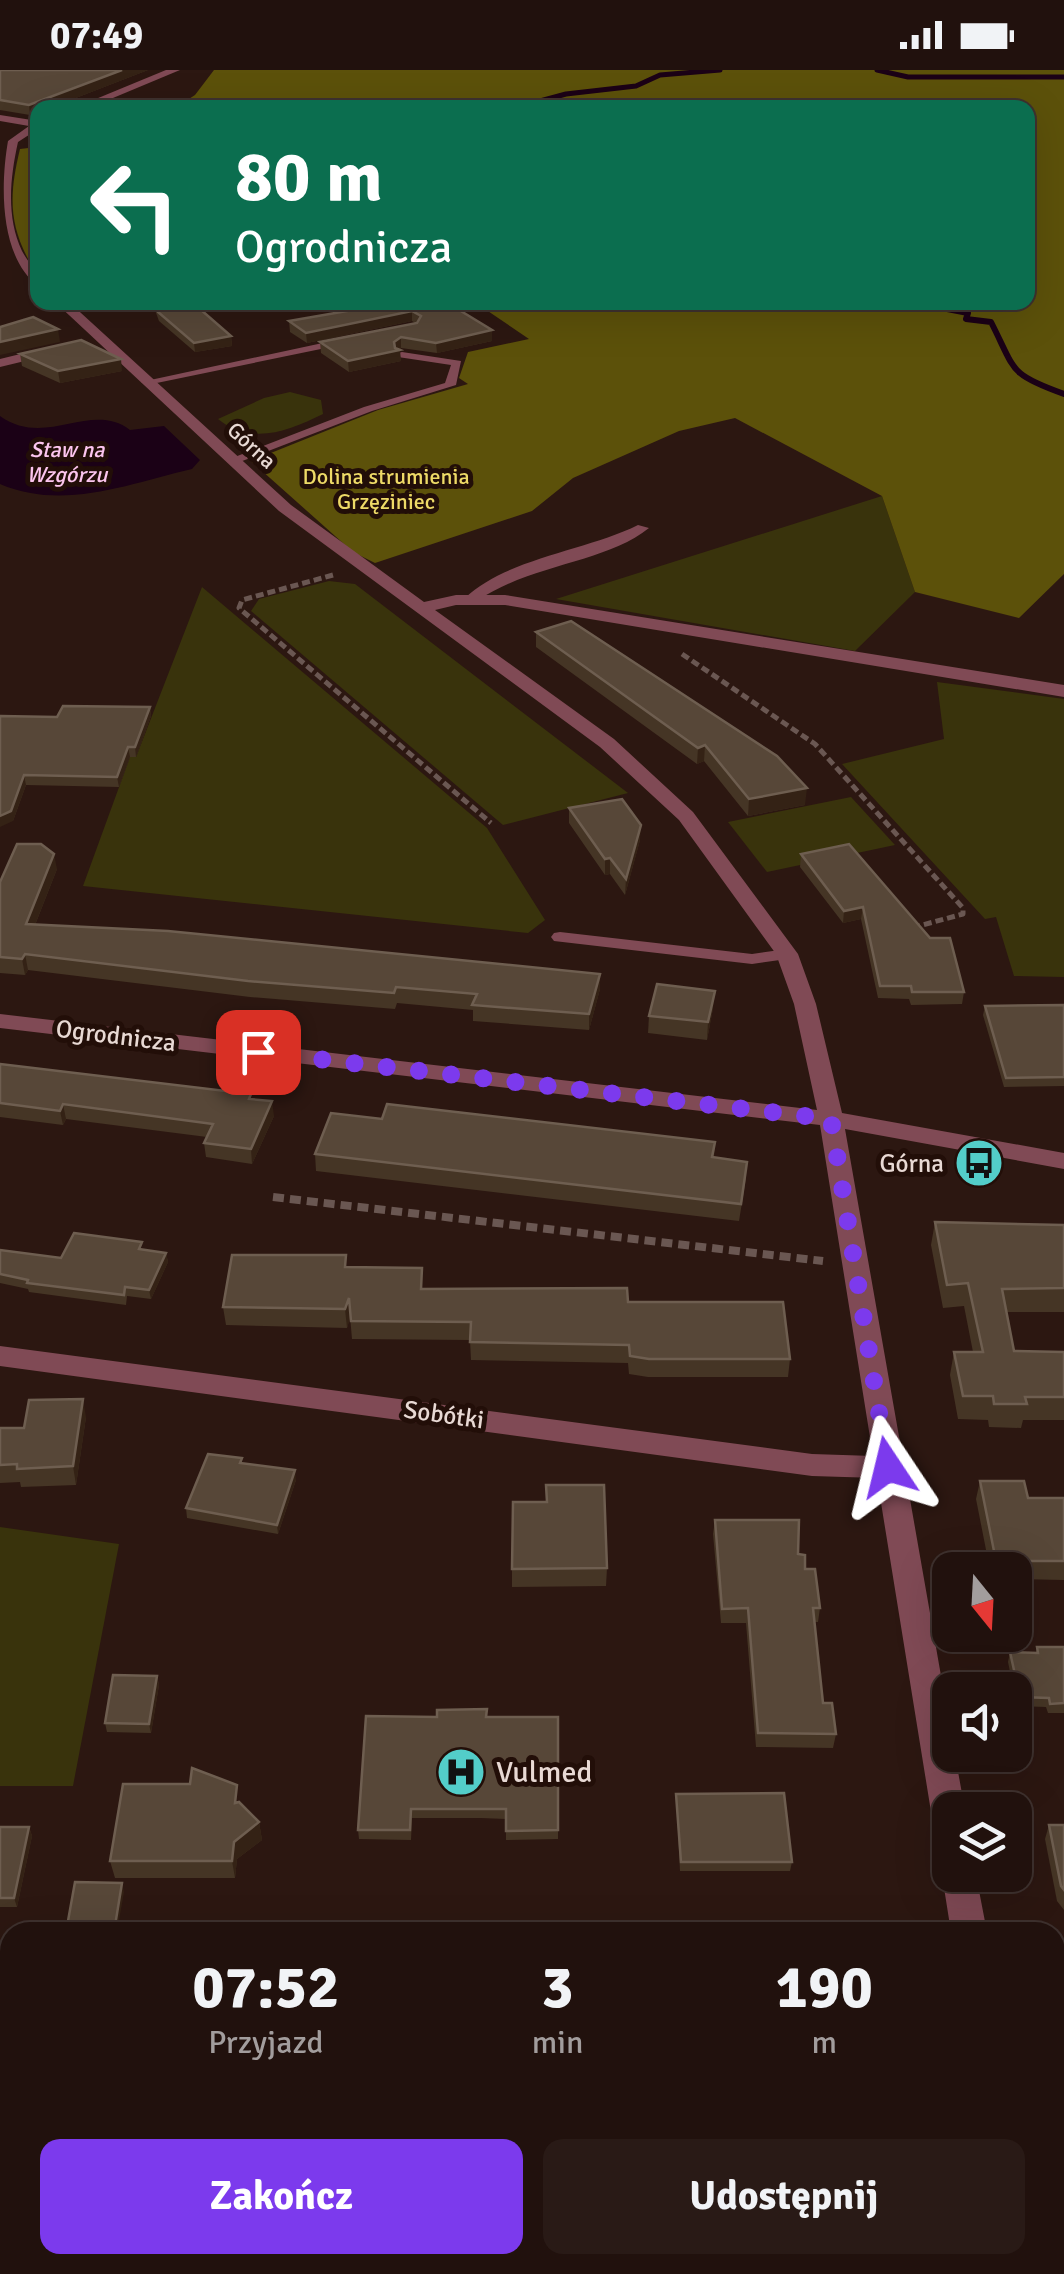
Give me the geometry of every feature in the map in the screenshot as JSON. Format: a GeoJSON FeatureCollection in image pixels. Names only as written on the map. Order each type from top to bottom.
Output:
{"type":"FeatureCollection","features":[{"type":"Feature","properties":{"kind":"street"},"geometry":{"type":"LineString","coordinates":[[99,100],[176,70]]}},
{"type":"Feature","properties":{"kind":"street"},"geometry":{"type":"LineString","coordinates":[[0,118],[30,123]]}},
{"type":"Feature","properties":{"kind":"street"},"geometry":{"type":"LineString","coordinates":[[30,130],[14,142],[2,199],[6,235],[15,257],[30,273]]}},
{"type":"Feature","properties":{"kind":"street","name":"Górna"},"geometry":{"type":"LineString","coordinates":[[69,310],[285,508],[594,734],[660,789],[705,840],[787,954],[805,1004],[831,1119],[944,1792]]}},
{"type":"Feature","properties":{"kind":"street"},"geometry":{"type":"LineString","coordinates":[[0,363],[101,340]]}},
{"type":"Feature","properties":{"kind":"street"},"geometry":{"type":"LineString","coordinates":[[423,607],[472,598],[505,600],[1064,691]]}},
{"type":"Feature","properties":{"kind":"street","name":"Ogrodnicza"},"geometry":{"type":"LineString","coordinates":[[0,1021],[831,1119],[1064,1161]]}},
{"type":"Feature","properties":{"kind":"street","name":"Sobótki"},"geometry":{"type":"LineString","coordinates":[[0,1356],[812,1465],[888,1467]]}},
{"type":"Feature","properties":{"kind":"street"},"geometry":{"type":"LineString","coordinates":[[962,1892],[967,1922]]}},
{"type":"Feature","properties":{"kind":"lane"},"geometry":{"type":"LineString","coordinates":[[147,382],[356,339]]}},
{"type":"Feature","properties":{"kind":"lane"},"geometry":{"type":"LineString","coordinates":[[436,348],[457,363]]}},
{"type":"Feature","properties":{"kind":"lane"},"geometry":{"type":"LineString","coordinates":[[402,355],[457,363]]}},
{"type":"Feature","properties":{"kind":"lane"},"geometry":{"type":"LineString","coordinates":[[233,460],[368,409],[450,385],[457,363]]}},
{"type":"Feature","properties":{"kind":"lane"},"geometry":{"type":"LineString","coordinates":[[472,598],[492,582],[607,547],[643,528]]}},
{"type":"Feature","properties":{"kind":"lane"},"geometry":{"type":"LineString","coordinates":[[560,938],[752,959],[787,954]]}},
{"type":"Feature","properties":{"kind":"path"},"geometry":{"type":"LineString","coordinates":[[363,567],[242,600],[239,608],[491,823]]}},
{"type":"Feature","properties":{"kind":"path"},"geometry":{"type":"LineString","coordinates":[[676,629],[667,639],[668,645],[815,744],[963,908],[963,914],[953,919],[902,930]]}},
{"type":"Feature","properties":{"kind":"path"},"geometry":{"type":"LineString","coordinates":[[274,1197],[804,1261],[854,1262]]}},
{"type":"Feature","properties":{"kind":"shaded area"},"geometry":{"type":"Polygon","coordinates":[[[290,392],[321,400],[323,414],[297,426],[257,434],[218,419],[264,398],[290,392]]]}},
{"type":"Feature","properties":{"kind":"shaded area"},"geometry":{"type":"Polygon","coordinates":[[[882,496],[915,592],[855,651],[556,599],[882,496]]]}},
{"type":"Feature","properties":{"kind":"shaded area"},"geometry":{"type":"Polygon","coordinates":[[[329,581],[355,584],[628,793],[503,825],[251,611],[259,599],[329,581]]]}},
{"type":"Feature","properties":{"kind":"shaded area"},"geometry":{"type":"Polygon","coordinates":[[[202,587],[487,828],[545,920],[528,933],[83,886],[130,757],[136,757],[202,587]]]}},
{"type":"Feature","properties":{"kind":"shaded area"},"geometry":{"type":"Polygon","coordinates":[[[937,682],[1064,699],[1064,977],[1014,976],[996,917],[985,919],[842,764],[944,739],[937,682]]]}},
{"type":"Feature","properties":{"kind":"shaded area"},"geometry":{"type":"Polygon","coordinates":[[[851,797],[895,845],[767,872],[728,822],[851,797]]]}},
{"type":"Feature","properties":{"kind":"shaded area"},"geometry":{"type":"Polygon","coordinates":[[[0,1527],[119,1544],[73,1786],[0,1786],[0,1527]]]}},
{"type":"Feature","properties":{"kind":"green space","name":"Dolina strumienia Grzęziniec"},"geometry":{"type":"Polygon","coordinates":[[[214,70],[1064,70],[1064,574],[1019,618],[915,592],[882,496],[735,418],[679,431],[573,478],[532,511],[375,563],[353,552],[251,461],[378,410],[468,384],[459,378],[468,352],[529,339],[486,310],[1035,310],[1035,100],[187,100],[214,70]]]}},
{"type":"Feature","properties":{"kind":"green space"},"geometry":{"type":"Polygon","coordinates":[[[30,148],[30,262],[18,237],[13,209],[20,149],[30,148]]]}},
{"type":"Feature","properties":{"kind":"water","name":"Staw na Wzgórzu"},"geometry":{"type":"Polygon","coordinates":[[[0,416],[34,428],[100,420],[130,430],[164,426],[200,460],[192,469],[96,492],[24,492],[0,484],[0,416]]]}},
{"type":"Feature","properties":{"kind":"building"},"geometry":{"type":"Polygon","coordinates":[[[0,70],[122,70],[42,100],[30,100],[29,105],[0,100],[0,70]]]}},
{"type":"Feature","properties":{"kind":"building"},"geometry":{"type":"Polygon","coordinates":[[[201,310],[231,336],[194,343],[158,312],[201,310]]]}},
{"type":"Feature","properties":{"kind":"building"},"geometry":{"type":"Polygon","coordinates":[[[353,310],[459,310],[492,330],[436,343],[401,337],[394,342],[400,350],[348,361],[320,342],[417,323],[421,316],[412,311],[306,333],[289,321],[353,310]]]}},
{"type":"Feature","properties":{"kind":"building"},"geometry":{"type":"Polygon","coordinates":[[[33,317],[58,329],[0,342],[0,327],[33,317]]]}},
{"type":"Feature","properties":{"kind":"building"},"geometry":{"type":"Polygon","coordinates":[[[81,340],[121,359],[58,371],[20,354],[81,340]]]}},
{"type":"Feature","properties":{"kind":"building"},"geometry":{"type":"Polygon","coordinates":[[[571,621],[777,756],[807,788],[749,799],[705,745],[698,748],[536,632],[571,621]]]}},
{"type":"Feature","properties":{"kind":"building"},"geometry":{"type":"Polygon","coordinates":[[[63,706],[150,707],[135,747],[128,747],[117,777],[24,775],[11,811],[0,816],[0,716],[57,717],[63,706]]]}},
{"type":"Feature","properties":{"kind":"building"},"geometry":{"type":"Polygon","coordinates":[[[622,799],[641,825],[626,879],[610,858],[605,859],[569,808],[622,799]]]}},
{"type":"Feature","properties":{"kind":"building"},"geometry":{"type":"Polygon","coordinates":[[[17,844],[41,844],[54,854],[26,924],[168,931],[600,974],[589,1014],[472,1005],[477,994],[396,987],[394,993],[248,981],[25,954],[22,959],[0,957],[0,882],[17,844]]]}},
{"type":"Feature","properties":{"kind":"building"},"geometry":{"type":"Polygon","coordinates":[[[849,844],[930,938],[950,938],[964,992],[912,992],[911,986],[880,986],[863,907],[844,911],[801,854],[849,844]]]}},
{"type":"Feature","properties":{"kind":"building"},"geometry":{"type":"Polygon","coordinates":[[[657,984],[715,991],[708,1022],[649,1016],[657,984]]]}},
{"type":"Feature","properties":{"kind":"building"},"geometry":{"type":"Polygon","coordinates":[[[1064,1005],[1064,1077],[1006,1078],[985,1006],[1064,1005]]]}},
{"type":"Feature","properties":{"kind":"building"},"geometry":{"type":"Polygon","coordinates":[[[0,1064],[251,1094],[249,1099],[272,1101],[251,1149],[204,1143],[213,1124],[63,1104],[60,1111],[0,1103],[0,1064]]]}},
{"type":"Feature","properties":{"kind":"building"},"geometry":{"type":"Polygon","coordinates":[[[387,1104],[715,1142],[712,1157],[747,1162],[741,1204],[315,1154],[331,1113],[382,1119],[387,1104]]]}},
{"type":"Feature","properties":{"kind":"building"},"geometry":{"type":"Polygon","coordinates":[[[935,1222],[1064,1225],[1064,1288],[1002,1289],[1014,1351],[1064,1352],[1064,1397],[1025,1397],[1027,1404],[994,1404],[993,1396],[963,1396],[954,1352],[983,1352],[968,1283],[947,1285],[935,1222]]]}},
{"type":"Feature","properties":{"kind":"building"},"geometry":{"type":"Polygon","coordinates":[[[74,1233],[142,1242],[139,1249],[166,1253],[149,1290],[125,1287],[124,1295],[27,1283],[28,1280],[0,1274],[0,1250],[61,1258],[74,1233]]]}},
{"type":"Feature","properties":{"kind":"building"},"geometry":{"type":"Polygon","coordinates":[[[232,1255],[346,1255],[345,1267],[422,1268],[421,1289],[627,1288],[628,1302],[783,1302],[790,1359],[649,1359],[630,1356],[629,1345],[470,1342],[471,1322],[351,1321],[349,1298],[345,1309],[223,1307],[232,1255]]]}},
{"type":"Feature","properties":{"kind":"building"},"geometry":{"type":"Polygon","coordinates":[[[83,1399],[73,1466],[17,1469],[17,1464],[0,1465],[0,1428],[24,1428],[29,1400],[83,1399]]]}},
{"type":"Feature","properties":{"kind":"building"},"geometry":{"type":"Polygon","coordinates":[[[208,1454],[242,1458],[240,1463],[295,1470],[277,1525],[186,1508],[208,1454]]]}},
{"type":"Feature","properties":{"kind":"building"},"geometry":{"type":"Polygon","coordinates":[[[980,1481],[1024,1481],[1028,1498],[1064,1498],[1064,1561],[1032,1561],[1032,1552],[994,1552],[980,1481]]]}},
{"type":"Feature","properties":{"kind":"building"},"geometry":{"type":"Polygon","coordinates":[[[546,1485],[604,1485],[607,1568],[512,1569],[513,1502],[547,1502],[546,1485]]]}},
{"type":"Feature","properties":{"kind":"building"},"geometry":{"type":"Polygon","coordinates":[[[715,1520],[799,1520],[798,1554],[805,1555],[805,1569],[815,1569],[820,1608],[813,1608],[823,1703],[832,1703],[836,1734],[758,1733],[748,1608],[722,1609],[715,1520]]]}},
{"type":"Feature","properties":{"kind":"building"},"geometry":{"type":"Polygon","coordinates":[[[1037,1647],[1064,1647],[1064,1703],[1050,1704],[1049,1698],[1032,1697],[1032,1672],[1014,1672],[1010,1652],[1038,1653],[1037,1647]]]}},
{"type":"Feature","properties":{"kind":"building"},"geometry":{"type":"Polygon","coordinates":[[[113,1675],[157,1676],[149,1724],[105,1723],[113,1675]]]}},
{"type":"Feature","properties":{"kind":"building","name":"Vulmed"},"geometry":{"type":"Polygon","coordinates":[[[487,1709],[486,1717],[558,1717],[558,1830],[506,1831],[506,1809],[411,1809],[410,1830],[358,1830],[366,1716],[437,1717],[437,1710],[487,1709]]]}},
{"type":"Feature","properties":{"kind":"building"},"geometry":{"type":"Polygon","coordinates":[[[192,1768],[237,1785],[235,1803],[239,1802],[259,1822],[234,1842],[232,1861],[110,1861],[123,1784],[190,1784],[192,1768]]]}},
{"type":"Feature","properties":{"kind":"building"},"geometry":{"type":"Polygon","coordinates":[[[784,1793],[792,1862],[681,1862],[676,1794],[784,1793]]]}},
{"type":"Feature","properties":{"kind":"building"},"geometry":{"type":"Polygon","coordinates":[[[1049,1825],[1064,1825],[1064,1890],[1061,1886],[1049,1825]]]}},
{"type":"Feature","properties":{"kind":"building"},"geometry":{"type":"Polygon","coordinates":[[[0,1827],[29,1827],[14,1898],[0,1898],[0,1827]]]}},
{"type":"Feature","properties":{"kind":"building"},"geometry":{"type":"Polygon","coordinates":[[[75,1882],[122,1883],[116,1922],[68,1922],[75,1882]]]}},
{"type":"Feature","properties":{"kind":"waterway"},"geometry":{"type":"LineString","coordinates":[[544,100],[636,86],[660,75],[720,70]]}},
{"type":"Feature","properties":{"kind":"waterway"},"geometry":{"type":"LineString","coordinates":[[877,70],[908,77],[1064,77]]}},
{"type":"Feature","properties":{"kind":"waterway"},"geometry":{"type":"LineString","coordinates":[[952,310],[968,313],[966,319],[991,322],[1016,369],[1032,381],[1064,394]]}},
{"type":"Feature","properties":{"kind":"place","name":"Górna"},"geometry":{"type":"Point","coordinates":[979,1163]}},
{"type":"Feature","properties":{"kind":"place","name":"Vulmed"},"geometry":{"type":"Point","coordinates":[461,1772]}},
{"type":"Feature","properties":{"kind":"route"},"geometry":{"type":"LineString","coordinates":[[258,1052],[831,1119],[888,1467]]}}]}
